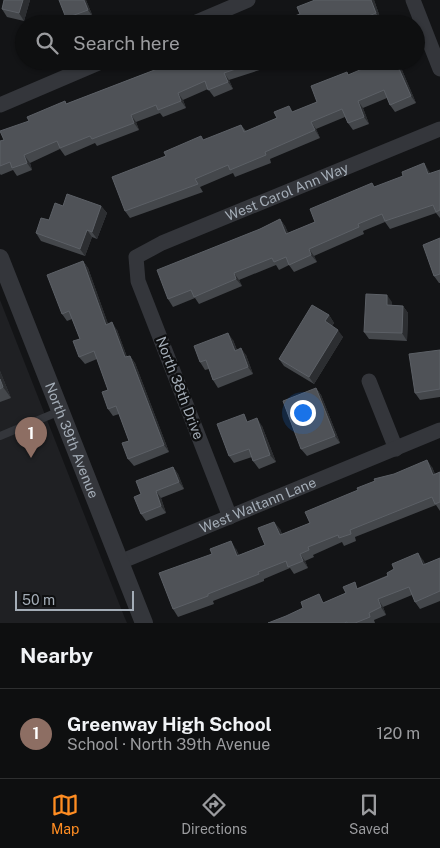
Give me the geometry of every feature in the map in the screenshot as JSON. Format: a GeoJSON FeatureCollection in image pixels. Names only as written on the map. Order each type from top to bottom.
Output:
{"type":"FeatureCollection","features":[{"type":"Feature","properties":{"kind":"street"},"geometry":{"type":"LineString","coordinates":[[213,15],[248,0]]}},
{"type":"Feature","properties":{"kind":"street"},"geometry":{"type":"LineString","coordinates":[[413,0],[419,15]]}},
{"type":"Feature","properties":{"kind":"street"},"geometry":{"type":"LineString","coordinates":[[425,31],[440,69]]}},
{"type":"Feature","properties":{"kind":"street"},"geometry":{"type":"LineString","coordinates":[[0,105],[82,70]]}},
{"type":"Feature","properties":{"kind":"street","name":"West Carol Ann Way"},"geometry":{"type":"LineString","coordinates":[[136,257],[162,243],[440,128]]}},
{"type":"Feature","properties":{"kind":"street","name":"North 38th Drive"},"geometry":{"type":"LineString","coordinates":[[136,257],[138,281],[230,517]]}},
{"type":"Feature","properties":{"kind":"street","name":"North 39th Avenue"},"geometry":{"type":"LineString","coordinates":[[0,258],[144,623]]}},
{"type":"Feature","properties":{"kind":"street"},"geometry":{"type":"LineString","coordinates":[[369,381],[396,449]]}},
{"type":"Feature","properties":{"kind":"street","name":"West Waltann Lane"},"geometry":{"type":"LineString","coordinates":[[120,562],[440,430]]}},
{"type":"Feature","properties":{"kind":"lane"},"geometry":{"type":"LineString","coordinates":[[0,436],[60,411]]}},
{"type":"Feature","properties":{"kind":"shaded area"},"geometry":{"type":"Polygon","coordinates":[[[0,300],[124,616],[127,623],[0,623],[0,300]]]}},
{"type":"Feature","properties":{"kind":"building"},"geometry":{"type":"Polygon","coordinates":[[[4,0],[23,0],[19,13],[2,9],[4,0]]]}},
{"type":"Feature","properties":{"kind":"building"},"geometry":{"type":"Polygon","coordinates":[[[59,0],[84,0],[88,10],[74,15],[65,15],[59,0]]]}},
{"type":"Feature","properties":{"kind":"building"},"geometry":{"type":"Polygon","coordinates":[[[315,0],[371,0],[376,13],[371,15],[297,15],[300,14],[297,7],[315,0]]]}},
{"type":"Feature","properties":{"kind":"building"},"geometry":{"type":"Polygon","coordinates":[[[155,70],[233,70],[224,73],[228,82],[208,90],[205,81],[178,93],[181,101],[158,110],[156,105],[131,115],[134,123],[92,139],[90,136],[60,148],[57,141],[24,155],[27,163],[12,168],[10,162],[0,166],[0,141],[4,140],[0,131],[29,121],[27,117],[65,101],[66,104],[155,70]]]}},
{"type":"Feature","properties":{"kind":"building"},"geometry":{"type":"Polygon","coordinates":[[[360,70],[400,70],[411,96],[390,105],[384,90],[358,101],[364,117],[348,123],[342,109],[311,122],[315,130],[265,152],[266,155],[230,170],[228,165],[195,179],[198,184],[125,211],[112,177],[166,156],[164,152],[201,136],[203,140],[241,125],[244,132],[277,118],[274,112],[289,106],[292,112],[317,102],[311,86],[347,72],[348,75],[360,70]]]}},
{"type":"Feature","properties":{"kind":"building"},"geometry":{"type":"Polygon","coordinates":[[[424,163],[428,174],[440,170],[440,210],[436,212],[433,205],[385,221],[382,214],[358,224],[359,227],[309,249],[311,255],[289,265],[286,257],[274,262],[272,258],[234,273],[236,279],[194,297],[191,290],[168,299],[157,270],[260,229],[280,219],[286,234],[315,222],[310,209],[372,183],[374,187],[403,176],[402,172],[424,163]]]}},
{"type":"Feature","properties":{"kind":"building"},"geometry":{"type":"Polygon","coordinates":[[[67,194],[101,206],[92,232],[87,230],[80,249],[36,233],[41,218],[49,220],[55,203],[63,206],[67,194]]]}},
{"type":"Feature","properties":{"kind":"building"},"geometry":{"type":"Polygon","coordinates":[[[440,238],[440,274],[434,276],[423,245],[440,238]]]}},
{"type":"Feature","properties":{"kind":"building"},"geometry":{"type":"Polygon","coordinates":[[[83,261],[106,325],[112,322],[125,357],[130,356],[164,445],[128,459],[122,443],[129,441],[116,406],[108,409],[102,392],[108,390],[94,351],[79,357],[73,341],[80,339],[69,311],[62,314],[47,275],[83,261]]]}},
{"type":"Feature","properties":{"kind":"building"},"geometry":{"type":"Polygon","coordinates":[[[366,294],[387,295],[387,305],[403,306],[402,333],[364,332],[366,294]]]}},
{"type":"Feature","properties":{"kind":"building"},"geometry":{"type":"Polygon","coordinates":[[[312,305],[329,315],[325,321],[338,330],[309,377],[279,359],[312,305]]]}},
{"type":"Feature","properties":{"kind":"building"},"geometry":{"type":"Polygon","coordinates":[[[228,333],[235,351],[241,348],[248,367],[213,380],[206,360],[200,362],[194,346],[228,333]]]}},
{"type":"Feature","properties":{"kind":"building"},"geometry":{"type":"Polygon","coordinates":[[[440,350],[440,389],[415,393],[409,354],[440,350]]]}},
{"type":"Feature","properties":{"kind":"building"},"geometry":{"type":"Polygon","coordinates":[[[316,388],[335,436],[301,449],[283,401],[316,388]]]}},
{"type":"Feature","properties":{"kind":"building"},"geometry":{"type":"Polygon","coordinates":[[[244,414],[247,422],[257,418],[270,455],[253,461],[249,449],[229,456],[217,424],[244,414]]]}},
{"type":"Feature","properties":{"kind":"building"},"geometry":{"type":"Polygon","coordinates":[[[427,460],[433,475],[440,472],[440,502],[435,504],[432,497],[350,530],[351,534],[339,538],[338,535],[308,547],[309,550],[300,554],[303,561],[288,567],[286,561],[208,594],[208,596],[173,609],[159,573],[212,554],[210,549],[231,541],[237,556],[265,545],[258,528],[274,522],[280,535],[310,523],[305,512],[358,490],[357,488],[375,481],[374,479],[394,474],[427,460]]]}},
{"type":"Feature","properties":{"kind":"building"},"geometry":{"type":"Polygon","coordinates":[[[173,467],[179,482],[156,491],[161,506],[141,514],[134,497],[141,494],[136,481],[173,467]]]}},
{"type":"Feature","properties":{"kind":"building"},"geometry":{"type":"Polygon","coordinates":[[[418,553],[423,565],[440,558],[440,591],[415,602],[409,587],[378,599],[381,607],[369,613],[370,617],[355,623],[268,623],[303,608],[301,602],[319,594],[323,603],[346,593],[343,587],[355,582],[357,589],[388,576],[387,573],[394,569],[392,564],[418,553]]]}},
{"type":"Feature","properties":{"kind":"place","name":"Greenway High School"},"geometry":{"type":"Point","coordinates":[31,458]}}]}
